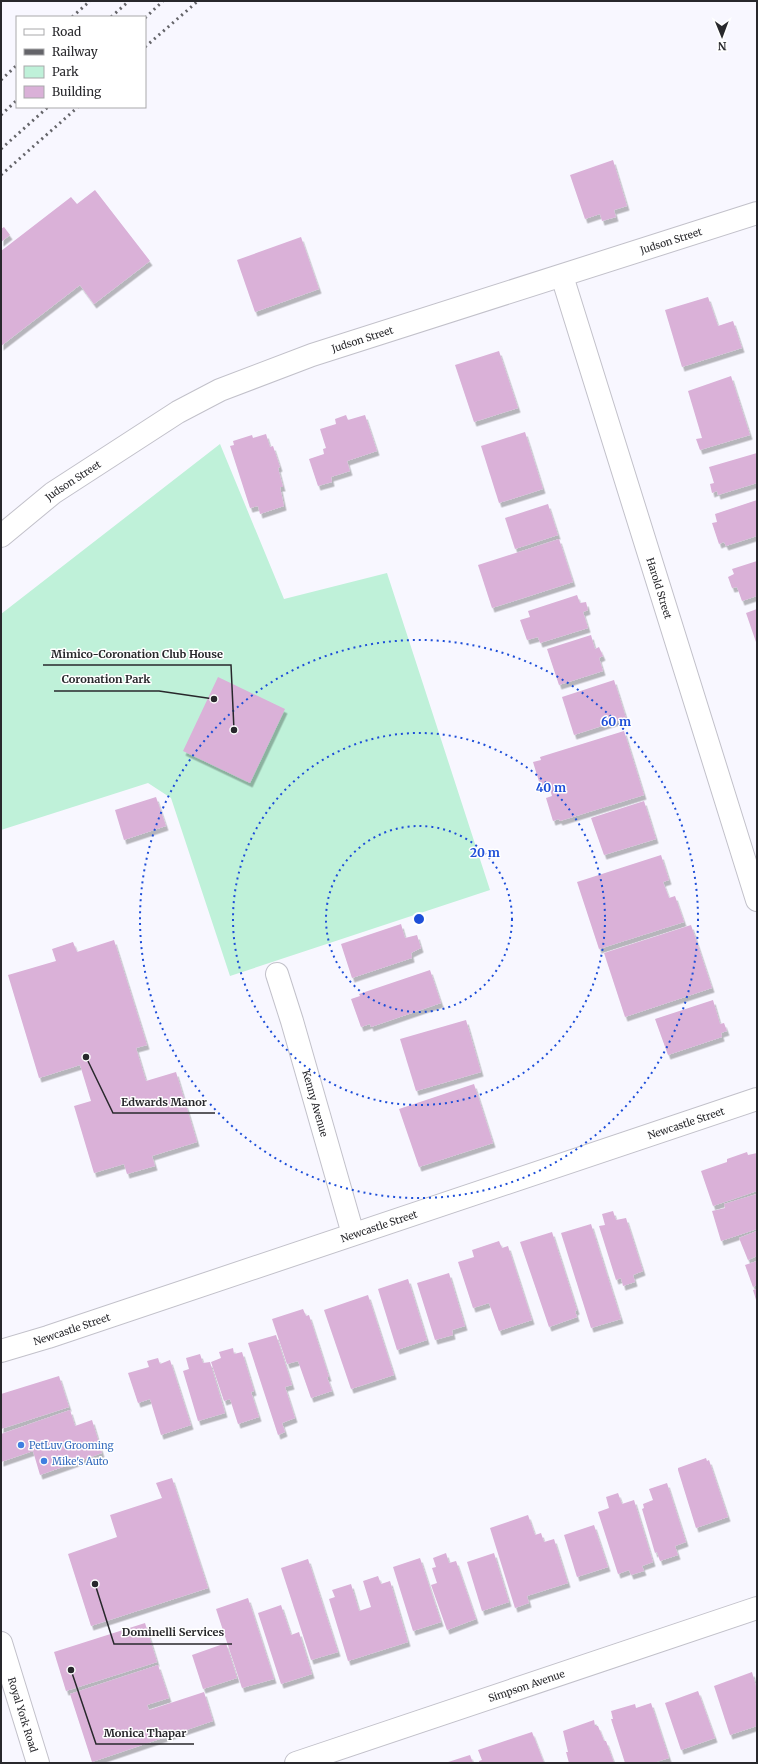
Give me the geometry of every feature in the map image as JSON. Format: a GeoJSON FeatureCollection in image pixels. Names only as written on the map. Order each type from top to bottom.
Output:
{"type":"FeatureCollection","features":[{"type":"Feature","properties":{"kind":"street","name":"Judson Street"},"geometry":{"type":"LineString","coordinates":[[1,536],[53,493],[178,412],[220,390],[312,355],[757,213]]}},
{"type":"Feature","properties":{"kind":"street","name":"Harold Street"},"geometry":{"type":"LineString","coordinates":[[562,276],[757,900]]}},
{"type":"Feature","properties":{"kind":"street","name":"Kenny Avenue"},"geometry":{"type":"LineString","coordinates":[[277,974],[353,1234]]}},
{"type":"Feature","properties":{"kind":"street","name":"Newcastle Street"},"geometry":{"type":"LineString","coordinates":[[1,1350],[48,1336],[757,1100]]}},
{"type":"Feature","properties":{"kind":"street","name":"Simpson Avenue"},"geometry":{"type":"LineString","coordinates":[[296,1763],[757,1608]]}},
{"type":"Feature","properties":{"kind":"street","name":"Royal York Road"},"geometry":{"type":"LineString","coordinates":[[1,1643],[38,1763]]}},
{"type":"Feature","properties":{"kind":"green space"},"geometry":{"type":"Polygon","coordinates":[[[220,444],[284,599],[387,573],[490,890],[230,976],[171,798],[148,783],[1,830],[1,614],[220,444]]]}},
{"type":"Feature","properties":{"kind":"building"},"geometry":{"type":"Polygon","coordinates":[[[613,160],[627,206],[614,210],[616,217],[602,221],[600,214],[585,219],[570,175],[613,160]]]}},
{"type":"Feature","properties":{"kind":"building"},"geometry":{"type":"Polygon","coordinates":[[[95,190],[150,261],[94,304],[80,285],[1,346],[1,251],[71,197],[77,204],[95,190]]]}},
{"type":"Feature","properties":{"kind":"building"},"geometry":{"type":"Polygon","coordinates":[[[4,227],[10,235],[1,242],[1,229],[4,227]]]}},
{"type":"Feature","properties":{"kind":"building"},"geometry":{"type":"Polygon","coordinates":[[[301,237],[319,289],[255,312],[237,260],[301,237]]]}},
{"type":"Feature","properties":{"kind":"building"},"geometry":{"type":"Polygon","coordinates":[[[708,297],[718,326],[733,321],[742,348],[682,367],[665,310],[708,297]]]}},
{"type":"Feature","properties":{"kind":"building"},"geometry":{"type":"Polygon","coordinates":[[[499,351],[518,408],[474,422],[455,365],[499,351]]]}},
{"type":"Feature","properties":{"kind":"building"},"geometry":{"type":"Polygon","coordinates":[[[731,376],[750,435],[700,450],[696,439],[702,438],[688,391],[731,376]]]}},
{"type":"Feature","properties":{"kind":"building"},"geometry":{"type":"Polygon","coordinates":[[[346,415],[348,420],[365,415],[377,451],[347,461],[350,471],[331,477],[332,482],[318,486],[309,459],[324,454],[323,449],[326,448],[320,429],[336,424],[335,419],[346,415]]]}},
{"type":"Feature","properties":{"kind":"building"},"geometry":{"type":"Polygon","coordinates":[[[525,432],[543,489],[499,503],[481,446],[525,432]]]}},
{"type":"Feature","properties":{"kind":"building"},"geometry":{"type":"Polygon","coordinates":[[[266,434],[270,447],[273,446],[280,467],[278,468],[283,487],[280,487],[284,506],[260,514],[258,506],[250,508],[230,446],[234,445],[233,441],[252,435],[253,438],[266,434]]]}},
{"type":"Feature","properties":{"kind":"building"},"geometry":{"type":"Polygon","coordinates":[[[757,453],[757,483],[718,495],[717,491],[712,493],[710,484],[714,483],[709,467],[757,453]]]}},
{"type":"Feature","properties":{"kind":"building"},"geometry":{"type":"Polygon","coordinates":[[[757,500],[757,536],[726,546],[724,542],[719,544],[712,523],[717,522],[715,514],[757,500]]]}},
{"type":"Feature","properties":{"kind":"building"},"geometry":{"type":"Polygon","coordinates":[[[548,504],[558,535],[515,549],[505,518],[548,504]]]}},
{"type":"Feature","properties":{"kind":"building"},"geometry":{"type":"Polygon","coordinates":[[[559,539],[573,582],[492,608],[478,565],[559,539]]]}},
{"type":"Feature","properties":{"kind":"building"},"geometry":{"type":"Polygon","coordinates":[[[757,561],[757,596],[742,601],[737,587],[732,588],[728,577],[734,574],[732,569],[757,561]]]}},
{"type":"Feature","properties":{"kind":"building"},"geometry":{"type":"Polygon","coordinates":[[[577,595],[580,603],[586,602],[588,610],[583,612],[588,628],[540,643],[538,637],[527,640],[520,620],[530,617],[528,611],[577,595]]]}},
{"type":"Feature","properties":{"kind":"building"},"geometry":{"type":"Polygon","coordinates":[[[757,609],[757,645],[746,613],[757,609]]]}},
{"type":"Feature","properties":{"kind":"building"},"geometry":{"type":"Polygon","coordinates":[[[591,635],[595,649],[599,647],[603,656],[599,658],[603,671],[559,685],[547,649],[591,635]]]}},
{"type":"Feature","properties":{"kind":"building"},"geometry":{"type":"Polygon","coordinates":[[[218,677],[285,709],[250,783],[183,751],[218,677]]]}},
{"type":"Feature","properties":{"kind":"building"},"geometry":{"type":"Polygon","coordinates":[[[614,680],[626,718],[574,735],[562,697],[614,680]]]}},
{"type":"Feature","properties":{"kind":"building"},"geometry":{"type":"Polygon","coordinates":[[[624,731],[644,795],[560,821],[559,819],[553,821],[546,798],[552,796],[549,786],[541,788],[533,762],[541,760],[540,757],[624,731]]]}},
{"type":"Feature","properties":{"kind":"building"},"geometry":{"type":"Polygon","coordinates":[[[156,797],[166,826],[124,840],[115,810],[156,797]]]}},
{"type":"Feature","properties":{"kind":"building"},"geometry":{"type":"Polygon","coordinates":[[[644,801],[656,839],[604,855],[591,818],[644,801]]]}},
{"type":"Feature","properties":{"kind":"building"},"geometry":{"type":"Polygon","coordinates":[[[661,855],[669,880],[663,882],[669,898],[675,896],[684,922],[599,949],[577,882],[661,855]]]}},
{"type":"Feature","properties":{"kind":"building"},"geometry":{"type":"Polygon","coordinates":[[[401,924],[405,938],[417,935],[421,948],[411,953],[412,958],[352,978],[341,944],[401,924]]]}},
{"type":"Feature","properties":{"kind":"building"},"geometry":{"type":"Polygon","coordinates":[[[691,925],[712,988],[625,1017],[604,953],[691,925]]]}},
{"type":"Feature","properties":{"kind":"building"},"geometry":{"type":"Polygon","coordinates":[[[114,940],[147,1045],[136,1048],[146,1081],[176,1072],[197,1142],[152,1156],[155,1166],[127,1174],[124,1164],[94,1173],[74,1106],[91,1101],[80,1065],[39,1078],[8,975],[56,961],[52,949],[73,942],[77,952],[114,940]]]}},
{"type":"Feature","properties":{"kind":"building"},"geometry":{"type":"Polygon","coordinates":[[[430,970],[441,1003],[371,1027],[370,1024],[361,1027],[351,999],[360,996],[359,994],[430,970]]]}},
{"type":"Feature","properties":{"kind":"building"},"geometry":{"type":"Polygon","coordinates":[[[713,1000],[720,1024],[724,1023],[727,1031],[721,1033],[722,1037],[668,1055],[655,1019],[713,1000]]]}},
{"type":"Feature","properties":{"kind":"building"},"geometry":{"type":"Polygon","coordinates":[[[466,1020],[481,1072],[416,1091],[400,1039],[466,1020]]]}},
{"type":"Feature","properties":{"kind":"building"},"geometry":{"type":"Polygon","coordinates":[[[474,1084],[493,1143],[419,1167],[399,1109],[474,1084]]]}},
{"type":"Feature","properties":{"kind":"building"},"geometry":{"type":"Polygon","coordinates":[[[747,1152],[748,1155],[757,1153],[757,1191],[713,1206],[701,1171],[727,1162],[727,1159],[747,1152]]]}},
{"type":"Feature","properties":{"kind":"building"},"geometry":{"type":"Polygon","coordinates":[[[757,1194],[757,1229],[721,1241],[712,1211],[725,1208],[724,1204],[757,1194]]]}},
{"type":"Feature","properties":{"kind":"building"},"geometry":{"type":"Polygon","coordinates":[[[613,1211],[616,1220],[626,1218],[643,1271],[633,1275],[635,1282],[623,1286],[621,1278],[616,1280],[599,1226],[605,1225],[602,1214],[613,1211]]]}},
{"type":"Feature","properties":{"kind":"building"},"geometry":{"type":"Polygon","coordinates":[[[591,1224],[621,1319],[591,1328],[561,1233],[591,1224]]]}},
{"type":"Feature","properties":{"kind":"building"},"geometry":{"type":"Polygon","coordinates":[[[757,1231],[757,1256],[748,1260],[739,1238],[757,1231]]]}},
{"type":"Feature","properties":{"kind":"building"},"geometry":{"type":"Polygon","coordinates":[[[552,1232],[577,1310],[575,1311],[577,1317],[549,1327],[520,1242],[552,1232]]]}},
{"type":"Feature","properties":{"kind":"building"},"geometry":{"type":"Polygon","coordinates":[[[499,1241],[502,1248],[508,1246],[532,1320],[499,1331],[489,1303],[473,1308],[458,1262],[474,1257],[472,1250],[499,1241]]]}},
{"type":"Feature","properties":{"kind":"building"},"geometry":{"type":"Polygon","coordinates":[[[757,1261],[757,1285],[753,1287],[745,1265],[757,1261]]]}},
{"type":"Feature","properties":{"kind":"building"},"geometry":{"type":"Polygon","coordinates":[[[449,1273],[465,1326],[452,1330],[453,1335],[435,1340],[417,1283],[449,1273]]]}},
{"type":"Feature","properties":{"kind":"building"},"geometry":{"type":"Polygon","coordinates":[[[408,1279],[427,1340],[397,1350],[378,1289],[408,1279]]]}},
{"type":"Feature","properties":{"kind":"building"},"geometry":{"type":"Polygon","coordinates":[[[757,1289],[757,1303],[753,1290],[757,1289]]]}},
{"type":"Feature","properties":{"kind":"building"},"geometry":{"type":"Polygon","coordinates":[[[368,1295],[394,1375],[351,1389],[324,1310],[368,1295]]]}},
{"type":"Feature","properties":{"kind":"building"},"geometry":{"type":"Polygon","coordinates":[[[303,1309],[306,1316],[309,1315],[332,1391],[311,1398],[298,1361],[287,1364],[272,1319],[303,1309]]]}},
{"type":"Feature","properties":{"kind":"building"},"geometry":{"type":"Polygon","coordinates":[[[276,1335],[292,1385],[285,1387],[295,1418],[282,1423],[285,1432],[278,1435],[248,1343],[276,1335]]]}},
{"type":"Feature","properties":{"kind":"building"},"geometry":{"type":"Polygon","coordinates":[[[233,1348],[234,1354],[242,1352],[254,1391],[251,1392],[259,1417],[238,1424],[230,1399],[224,1401],[211,1362],[221,1358],[219,1352],[233,1348]]]}},
{"type":"Feature","properties":{"kind":"building"},"geometry":{"type":"Polygon","coordinates":[[[200,1354],[203,1363],[210,1362],[225,1413],[198,1421],[183,1371],[189,1369],[186,1358],[200,1354]]]}},
{"type":"Feature","properties":{"kind":"building"},"geometry":{"type":"Polygon","coordinates":[[[158,1358],[160,1364],[170,1360],[191,1425],[161,1435],[150,1399],[138,1403],[128,1373],[149,1367],[147,1361],[158,1358]]]}},
{"type":"Feature","properties":{"kind":"building"},"geometry":{"type":"Polygon","coordinates":[[[59,1376],[69,1407],[1,1429],[1,1394],[59,1376]]]}},
{"type":"Feature","properties":{"kind":"building"},"geometry":{"type":"Polygon","coordinates":[[[70,1410],[75,1426],[92,1420],[102,1453],[40,1475],[33,1451],[1,1462],[1,1434],[70,1410]]]}},
{"type":"Feature","properties":{"kind":"building"},"geometry":{"type":"Polygon","coordinates":[[[706,1458],[707,1461],[709,1460],[728,1517],[696,1528],[678,1468],[706,1458]]]}},
{"type":"Feature","properties":{"kind":"building"},"geometry":{"type":"Polygon","coordinates":[[[172,1478],[208,1588],[91,1626],[68,1554],[117,1537],[110,1515],[162,1498],[156,1483],[172,1478]]]}},
{"type":"Feature","properties":{"kind":"building"},"geometry":{"type":"Polygon","coordinates":[[[667,1483],[686,1542],[675,1546],[678,1555],[660,1561],[657,1552],[655,1553],[642,1509],[644,1508],[643,1504],[653,1500],[649,1489],[667,1483]]]}},
{"type":"Feature","properties":{"kind":"building"},"geometry":{"type":"Polygon","coordinates":[[[618,1493],[622,1504],[634,1500],[653,1562],[642,1566],[644,1571],[631,1575],[629,1570],[618,1574],[598,1512],[609,1508],[606,1497],[618,1493]]]}},
{"type":"Feature","properties":{"kind":"building"},"geometry":{"type":"Polygon","coordinates":[[[528,1515],[535,1535],[541,1533],[544,1542],[554,1539],[568,1583],[527,1596],[529,1603],[515,1608],[490,1528],[528,1515]]]}},
{"type":"Feature","properties":{"kind":"building"},"geometry":{"type":"Polygon","coordinates":[[[594,1525],[608,1567],[577,1577],[564,1535],[594,1525]]]}},
{"type":"Feature","properties":{"kind":"building"},"geometry":{"type":"Polygon","coordinates":[[[446,1553],[449,1563],[456,1561],[476,1619],[447,1630],[431,1585],[437,1583],[432,1568],[436,1567],[433,1558],[446,1553]]]}},
{"type":"Feature","properties":{"kind":"building"},"geometry":{"type":"Polygon","coordinates":[[[494,1553],[509,1602],[482,1611],[467,1562],[494,1553]]]}},
{"type":"Feature","properties":{"kind":"building"},"geometry":{"type":"Polygon","coordinates":[[[420,1558],[441,1622],[413,1631],[393,1567],[420,1558]]]}},
{"type":"Feature","properties":{"kind":"building"},"geometry":{"type":"Polygon","coordinates":[[[308,1559],[338,1652],[311,1660],[281,1568],[308,1559]]]}},
{"type":"Feature","properties":{"kind":"building"},"geometry":{"type":"Polygon","coordinates":[[[378,1576],[381,1584],[390,1581],[408,1642],[348,1661],[329,1599],[335,1597],[332,1590],[351,1584],[359,1611],[371,1607],[363,1581],[378,1576]]]}},
{"type":"Feature","properties":{"kind":"building"},"geometry":{"type":"Polygon","coordinates":[[[248,1598],[274,1679],[242,1688],[216,1609],[248,1598]]]}},
{"type":"Feature","properties":{"kind":"building"},"geometry":{"type":"Polygon","coordinates":[[[281,1605],[291,1635],[299,1632],[312,1674],[281,1684],[258,1613],[281,1605]]]}},
{"type":"Feature","properties":{"kind":"building"},"geometry":{"type":"Polygon","coordinates":[[[145,1623],[157,1662],[66,1691],[54,1652],[145,1623]]]}},
{"type":"Feature","properties":{"kind":"building"},"geometry":{"type":"Polygon","coordinates":[[[226,1643],[237,1678],[203,1689],[192,1655],[226,1643]]]}},
{"type":"Feature","properties":{"kind":"building"},"geometry":{"type":"Polygon","coordinates":[[[158,1665],[169,1698],[147,1705],[149,1710],[204,1692],[213,1721],[92,1762],[70,1694],[158,1665]]]}},
{"type":"Feature","properties":{"kind":"building"},"geometry":{"type":"Polygon","coordinates":[[[752,1672],[757,1690],[757,1726],[730,1735],[714,1686],[752,1672]]]}},
{"type":"Feature","properties":{"kind":"building"},"geometry":{"type":"Polygon","coordinates":[[[698,1691],[715,1738],[681,1750],[665,1703],[698,1691]]]}},
{"type":"Feature","properties":{"kind":"building"},"geometry":{"type":"Polygon","coordinates":[[[651,1703],[669,1758],[653,1763],[625,1763],[611,1719],[613,1719],[611,1711],[635,1704],[636,1708],[651,1703]]]}},
{"type":"Feature","properties":{"kind":"building"},"geometry":{"type":"Polygon","coordinates":[[[594,1720],[595,1726],[598,1726],[604,1741],[606,1741],[614,1763],[569,1763],[563,1731],[594,1720]]]}},
{"type":"Feature","properties":{"kind":"building"},"geometry":{"type":"Polygon","coordinates":[[[532,1732],[544,1763],[479,1763],[479,1761],[482,1760],[478,1750],[532,1732]]]}},
{"type":"Feature","properties":{"kind":"building"},"geometry":{"type":"Polygon","coordinates":[[[470,1755],[473,1763],[445,1763],[470,1755]]]}},
{"type":"Feature","properties":{"kind":"railway"},"geometry":{"type":"LineString","coordinates":[[73,16],[90,1]]}},
{"type":"Feature","properties":{"kind":"railway"},"geometry":{"type":"LineString","coordinates":[[112,16],[129,1]]}},
{"type":"Feature","properties":{"kind":"railway"},"geometry":{"type":"LineString","coordinates":[[146,17],[163,1]]}},
{"type":"Feature","properties":{"kind":"railway"},"geometry":{"type":"LineString","coordinates":[[146,46],[198,1]]}},
{"type":"Feature","properties":{"kind":"railway"},"geometry":{"type":"LineString","coordinates":[[1,80],[16,66]]}},
{"type":"Feature","properties":{"kind":"railway"},"geometry":{"type":"LineString","coordinates":[[1,115],[16,101]]}},
{"type":"Feature","properties":{"kind":"railway"},"geometry":{"type":"LineString","coordinates":[[1,149],[47,108]]}},
{"type":"Feature","properties":{"kind":"railway"},"geometry":{"type":"LineString","coordinates":[[1,175],[77,108]]}},
{"type":"Feature","properties":{"kind":"place","name":"Coronation Park"},"geometry":{"type":"Point","coordinates":[214,699]}},
{"type":"Feature","properties":{"kind":"place","name":"Mimico-Coronation Club House"},"geometry":{"type":"Point","coordinates":[234,730]}},
{"type":"Feature","properties":{"kind":"place","name":"Edwards Manor"},"geometry":{"type":"Point","coordinates":[86,1057]}},
{"type":"Feature","properties":{"kind":"place","name":"PetLuv Grooming"},"geometry":{"type":"Point","coordinates":[21,1445]}},
{"type":"Feature","properties":{"kind":"place","name":"Mike's Auto"},"geometry":{"type":"Point","coordinates":[44,1461]}},
{"type":"Feature","properties":{"kind":"place","name":"Dominelli Services"},"geometry":{"type":"Point","coordinates":[95,1584]}},
{"type":"Feature","properties":{"kind":"place","name":"Monica Thapar"},"geometry":{"type":"Point","coordinates":[71,1670]}}]}
